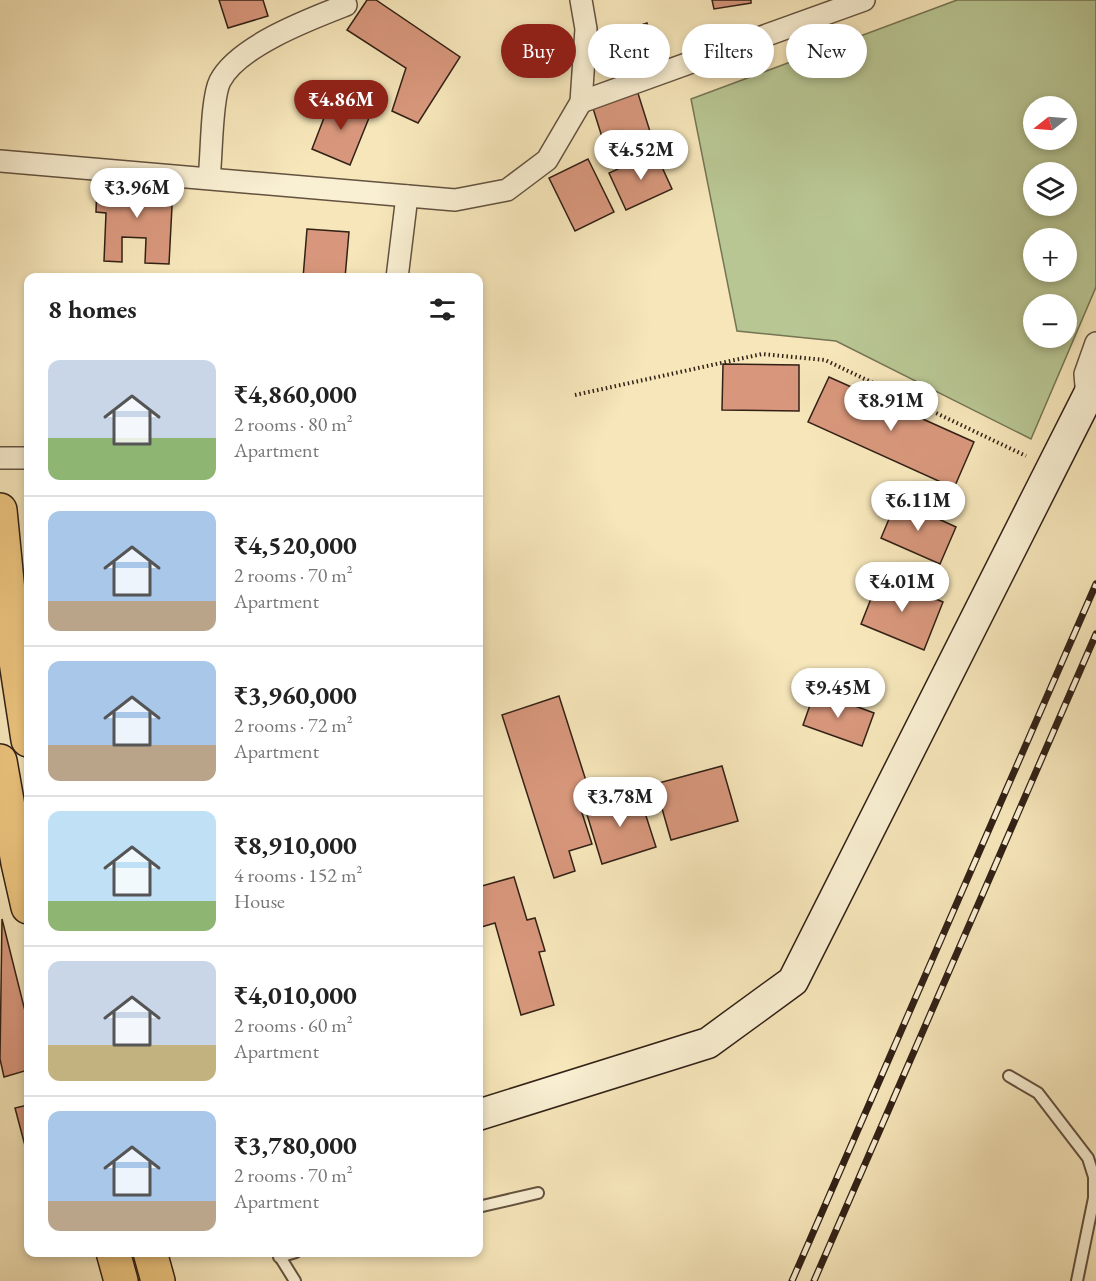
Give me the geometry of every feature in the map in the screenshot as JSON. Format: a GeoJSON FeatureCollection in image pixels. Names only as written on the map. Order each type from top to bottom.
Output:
{"type":"FeatureCollection","features":[{"type":"Feature","properties":{"kind":"main road"},"geometry":{"type":"LineString","coordinates":[[483,1113],[708,1043],[793,981],[1091,390]]}},
{"type":"Feature","properties":{"kind":"main road"},"geometry":{"type":"LineString","coordinates":[[0,510],[13,642],[24,715]]}},
{"type":"Feature","properties":{"kind":"main road"},"geometry":{"type":"LineString","coordinates":[[0,761],[9,868],[24,899]]}},
{"type":"Feature","properties":{"kind":"main road"},"geometry":{"type":"LineString","coordinates":[[114,1257],[121,1281]]}},
{"type":"Feature","properties":{"kind":"main road"},"geometry":{"type":"LineString","coordinates":[[151,1257],[158,1281]]}},
{"type":"Feature","properties":{"kind":"street"},"geometry":{"type":"LineString","coordinates":[[0,161],[456,200],[507,190],[547,160],[581,102],[586,29],[581,0]]}},
{"type":"Feature","properties":{"kind":"street"},"geometry":{"type":"LineString","coordinates":[[581,102],[864,0]]}},
{"type":"Feature","properties":{"kind":"street"},"geometry":{"type":"LineString","coordinates":[[209,178],[219,82],[234,63],[309,19],[346,5]]}},
{"type":"Feature","properties":{"kind":"street"},"geometry":{"type":"LineString","coordinates":[[399,273],[407,196]]}},
{"type":"Feature","properties":{"kind":"street"},"geometry":{"type":"LineString","coordinates":[[1091,390],[1085,374],[1096,343]]}},
{"type":"Feature","properties":{"kind":"street"},"geometry":{"type":"LineString","coordinates":[[0,458],[24,458]]}},
{"type":"Feature","properties":{"kind":"lane"},"geometry":{"type":"LineString","coordinates":[[1009,1076],[1038,1093],[1088,1158],[1094,1177],[1094,1198],[1077,1281]]}},
{"type":"Feature","properties":{"kind":"lane"},"geometry":{"type":"LineString","coordinates":[[483,1206],[538,1193]]}},
{"type":"Feature","properties":{"kind":"lane"},"geometry":{"type":"LineString","coordinates":[[279,1257],[295,1281]]}},
{"type":"Feature","properties":{"kind":"path"},"geometry":{"type":"LineString","coordinates":[[574,395],[762,354],[825,360],[1052,468]]}},
{"type":"Feature","properties":{"kind":"green space"},"geometry":{"type":"Polygon","coordinates":[[[957,0],[1096,0],[1096,287],[1077,331],[1077,294],[1023,294],[1023,348],[1070,348],[1031,439],[836,341],[737,331],[691,99],[747,78],[774,78],[774,68],[786,64],[786,78],[867,78],[867,33],[957,0]]]}},
{"type":"Feature","properties":{"kind":"building"},"geometry":{"type":"Polygon","coordinates":[[[219,0],[263,0],[268,16],[228,28],[219,0]]]}},
{"type":"Feature","properties":{"kind":"building"},"geometry":{"type":"Polygon","coordinates":[[[367,0],[376,0],[460,57],[418,123],[392,111],[406,68],[347,30],[367,0]]]}},
{"type":"Feature","properties":{"kind":"building"},"geometry":{"type":"Polygon","coordinates":[[[712,0],[751,0],[751,3],[714,9],[712,0]]]}},
{"type":"Feature","properties":{"kind":"building"},"geometry":{"type":"Polygon","coordinates":[[[636,87],[653,141],[608,156],[591,102],[636,87]]]}},
{"type":"Feature","properties":{"kind":"building"},"geometry":{"type":"Polygon","coordinates":[[[332,97],[371,113],[350,165],[312,149],[332,97]]]}},
{"type":"Feature","properties":{"kind":"building"},"geometry":{"type":"Polygon","coordinates":[[[655,152],[672,189],[626,210],[609,173],[655,152]]]}},
{"type":"Feature","properties":{"kind":"building"},"geometry":{"type":"Polygon","coordinates":[[[588,159],[614,212],[575,231],[549,178],[588,159]]]}},
{"type":"Feature","properties":{"kind":"building"},"geometry":{"type":"Polygon","coordinates":[[[97,184],[173,187],[169,264],[145,263],[146,238],[122,237],[122,262],[104,261],[106,213],[96,212],[97,184]]]}},
{"type":"Feature","properties":{"kind":"building"},"geometry":{"type":"Polygon","coordinates":[[[307,229],[349,232],[345,273],[303,273],[307,229]]]}},
{"type":"Feature","properties":{"kind":"building"},"geometry":{"type":"Polygon","coordinates":[[[723,364],[799,365],[799,411],[722,410],[723,364]]]}},
{"type":"Feature","properties":{"kind":"building"},"geometry":{"type":"Polygon","coordinates":[[[829,377],[974,442],[954,488],[808,422],[829,377]]]}},
{"type":"Feature","properties":{"kind":"building"},"geometry":{"type":"Polygon","coordinates":[[[897,500],[956,527],[940,564],[881,538],[897,500]]]}},
{"type":"Feature","properties":{"kind":"building"},"geometry":{"type":"Polygon","coordinates":[[[880,576],[943,602],[924,650],[861,624],[880,576]]]}},
{"type":"Feature","properties":{"kind":"building"},"geometry":{"type":"Polygon","coordinates":[[[815,691],[874,713],[862,746],[803,725],[815,691]]]}},
{"type":"Feature","properties":{"kind":"building"},"geometry":{"type":"Polygon","coordinates":[[[559,696],[588,787],[575,791],[592,844],[569,851],[575,871],[554,878],[502,715],[559,696]]]}},
{"type":"Feature","properties":{"kind":"building"},"geometry":{"type":"Polygon","coordinates":[[[722,766],[738,821],[671,840],[655,784],[722,766]]]}},
{"type":"Feature","properties":{"kind":"building"},"geometry":{"type":"Polygon","coordinates":[[[638,791],[656,847],[602,864],[585,808],[638,791]]]}},
{"type":"Feature","properties":{"kind":"building"},"geometry":{"type":"Polygon","coordinates":[[[514,877],[527,920],[535,918],[545,951],[539,952],[554,1005],[521,1015],[495,923],[483,927],[483,886],[514,877]]]}},
{"type":"Feature","properties":{"kind":"building"},"geometry":{"type":"Polygon","coordinates":[[[2,919],[24,1007],[24,1071],[4,1077],[0,1059],[2,919]]]}},
{"type":"Feature","properties":{"kind":"building"},"geometry":{"type":"Polygon","coordinates":[[[24,1106],[24,1142],[15,1108],[24,1106]]]}},
{"type":"Feature","properties":{"kind":"railway"},"geometry":{"type":"LineString","coordinates":[[792,1281],[1096,584]]}},
{"type":"Feature","properties":{"kind":"railway"},"geometry":{"type":"LineString","coordinates":[[814,1281],[1096,634]]}}]}
